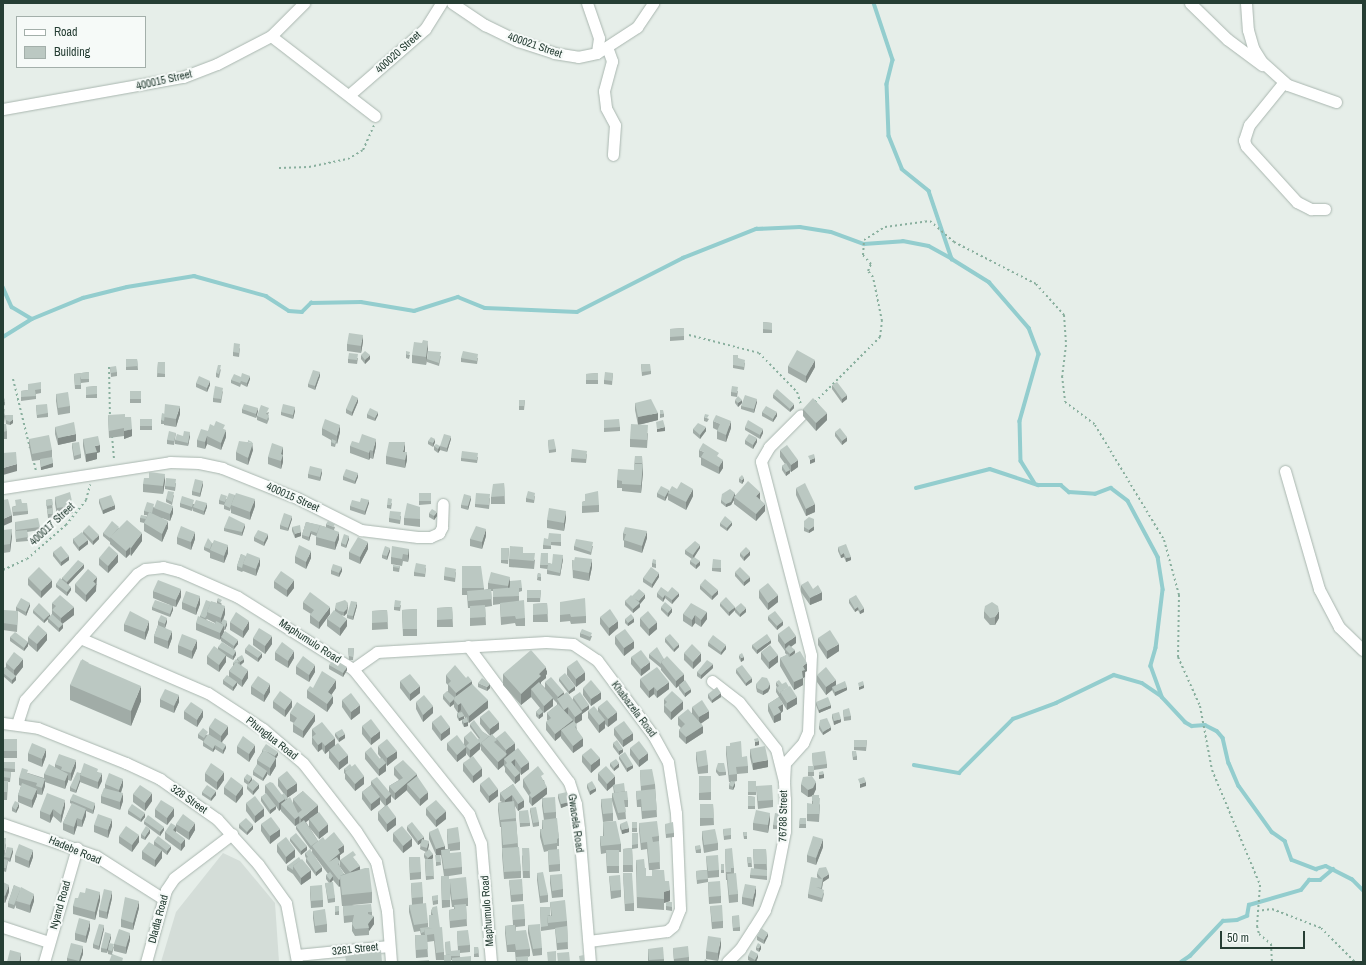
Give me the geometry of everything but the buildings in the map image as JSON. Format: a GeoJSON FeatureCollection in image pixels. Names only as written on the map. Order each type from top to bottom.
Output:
{"type":"FeatureCollection","features":[{"type":"Feature","properties":{"kind":"street","name":"400015 Street"},"geometry":{"type":"LineString","coordinates":[[3,109],[183,77],[217,64],[271,36],[304,3]]}},
{"type":"Feature","properties":{"kind":"street","name":"400020 Street"},"geometry":{"type":"LineString","coordinates":[[349,95],[425,29],[441,3]]}},
{"type":"Feature","properties":{"kind":"street","name":"400021 Street"},"geometry":{"type":"LineString","coordinates":[[452,3],[495,30],[535,47],[578,57],[597,53],[640,24],[653,3]]}},
{"type":"Feature","properties":{"kind":"street"},"geometry":{"type":"LineString","coordinates":[[587,3],[593,14],[599,38],[597,53]]}},
{"type":"Feature","properties":{"kind":"street"},"geometry":{"type":"LineString","coordinates":[[1190,3],[1233,44],[1269,69],[1284,82],[1336,102]]}},
{"type":"Feature","properties":{"kind":"street"},"geometry":{"type":"LineString","coordinates":[[1246,3],[1248,30],[1253,48],[1269,69]]}},
{"type":"Feature","properties":{"kind":"street"},"geometry":{"type":"LineString","coordinates":[[271,36],[375,116]]}},
{"type":"Feature","properties":{"kind":"street"},"geometry":{"type":"LineString","coordinates":[[607,47],[612,61],[604,91],[606,108],[615,125],[616,134],[613,154]]}},
{"type":"Feature","properties":{"kind":"street"},"geometry":{"type":"LineString","coordinates":[[1284,82],[1249,125],[1244,140],[1246,146],[1297,202],[1311,209],[1326,209]]}},
{"type":"Feature","properties":{"kind":"street"},"geometry":{"type":"LineString","coordinates":[[784,782],[785,763],[799,748],[808,732],[811,655],[761,461],[769,447],[801,415]]}},
{"type":"Feature","properties":{"kind":"street","name":"400015 Street"},"geometry":{"type":"LineString","coordinates":[[3,488],[176,462],[199,463],[222,468],[297,498],[361,530],[376,534],[435,536],[442,527],[443,504]]}},
{"type":"Feature","properties":{"kind":"street"},"geometry":{"type":"LineString","coordinates":[[1285,471],[1319,589],[1339,627],[1363,650]]}},
{"type":"Feature","properties":{"kind":"street","name":"Maphumulo Road"},"geometry":{"type":"LineString","coordinates":[[16,724],[25,700],[136,574],[145,569],[163,567],[238,597],[353,669],[458,800],[475,825],[483,858],[491,962]]}},
{"type":"Feature","properties":{"kind":"street","name":"Phunglua Road"},"geometry":{"type":"LineString","coordinates":[[80,638],[208,694],[263,729],[303,763],[356,831],[376,862],[387,912],[391,962]]}},
{"type":"Feature","properties":{"kind":"street","name":"Khabazela Road"},"geometry":{"type":"LineString","coordinates":[[353,669],[377,652],[560,642],[573,644],[584,649],[597,660],[663,750],[673,782],[680,881],[677,919],[667,931],[589,941]]}},
{"type":"Feature","properties":{"kind":"street","name":"Gwacela Road"},"geometry":{"type":"LineString","coordinates":[[468,646],[569,782],[576,810],[590,962]]}},
{"type":"Feature","properties":{"kind":"street","name":"76788 Street"},"geometry":{"type":"LineString","coordinates":[[712,681],[739,702],[764,730],[776,749],[784,782],[785,831],[774,882],[764,910],[753,929],[740,949],[727,962]]}},
{"type":"Feature","properties":{"kind":"street","name":"328 Street"},"geometry":{"type":"LineString","coordinates":[[3,723],[38,728],[71,740],[160,779],[193,801],[232,834],[276,887],[286,903],[297,958]]}},
{"type":"Feature","properties":{"kind":"street","name":"Hadebe Road"},"geometry":{"type":"LineString","coordinates":[[3,824],[77,848],[96,856],[162,898]]}},
{"type":"Feature","properties":{"kind":"street","name":"Dladla Road"},"geometry":{"type":"LineString","coordinates":[[146,962],[162,898],[174,878],[232,834]]}},
{"type":"Feature","properties":{"kind":"street","name":"Nyand Road"},"geometry":{"type":"LineString","coordinates":[[44,962],[77,848]]}},
{"type":"Feature","properties":{"kind":"street"},"geometry":{"type":"LineString","coordinates":[[3,927],[49,942]]}},
{"type":"Feature","properties":{"kind":"street","name":"3261 Street"},"geometry":{"type":"LineString","coordinates":[[297,958],[390,946]]}},
{"type":"Feature","properties":{"kind":"path"},"geometry":{"type":"LineString","coordinates":[[279,168],[309,167],[348,159],[363,150],[373,133],[375,116]]}},
{"type":"Feature","properties":{"kind":"path"},"geometry":{"type":"LineString","coordinates":[[689,335],[759,353],[797,392],[803,408],[799,412],[801,415],[809,410],[880,336],[882,321],[873,277],[868,271],[871,264],[863,255],[864,240],[885,227],[930,221],[954,242],[1036,284],[1064,315],[1066,345],[1062,376],[1065,402],[1095,425],[1164,540],[1179,595],[1178,657],[1200,706],[1212,770],[1260,885],[1257,911],[1259,934],[1271,944],[1272,962]]}},
{"type":"Feature","properties":{"kind":"path"},"geometry":{"type":"LineString","coordinates":[[109,367],[111,425]]}},
{"type":"Feature","properties":{"kind":"path"},"geometry":{"type":"LineString","coordinates":[[13,380],[38,482]]}},
{"type":"Feature","properties":{"kind":"path"},"geometry":{"type":"LineString","coordinates":[[112,432],[115,470]]}},
{"type":"Feature","properties":{"kind":"path","name":"400017 Street"},"geometry":{"type":"LineString","coordinates":[[3,570],[27,559],[81,509],[86,500],[92,474]]}},
{"type":"Feature","properties":{"kind":"path"},"geometry":{"type":"LineString","coordinates":[[1257,911],[1272,909],[1321,928],[1355,962]]}},
{"type":"Feature","properties":{"kind":"shaded area"},"geometry":{"type":"Polygon","coordinates":[[[223,853],[240,861],[275,903],[279,962],[161,962],[176,912],[223,853]]]}},
{"type":"Feature","properties":{"kind":"waterway"},"geometry":{"type":"LineString","coordinates":[[874,3],[893,60],[887,84],[889,136],[902,169],[929,191],[952,259],[989,282],[1029,328],[1039,354],[1020,421],[1021,461],[1034,482]]}},
{"type":"Feature","properties":{"kind":"waterway"},"geometry":{"type":"LineString","coordinates":[[3,337],[32,319],[83,298],[127,287],[194,276],[266,296],[289,311],[302,312],[311,303],[361,302],[414,311],[458,297],[485,308],[577,312],[683,258],[756,229],[800,227],[831,232],[864,244],[903,241],[929,246],[952,259]]}},
{"type":"Feature","properties":{"kind":"waterway"},"geometry":{"type":"LineString","coordinates":[[3,287],[12,307],[32,319]]}},
{"type":"Feature","properties":{"kind":"waterway"},"geometry":{"type":"LineString","coordinates":[[916,488],[990,469],[1038,485],[1061,485],[1069,492],[1095,494],[1111,488],[1128,501],[1158,557],[1163,590],[1156,648],[1151,666],[1162,697],[1185,722],[1192,726],[1205,725],[1217,731],[1223,738],[1229,763],[1239,786],[1272,832],[1285,841],[1292,860],[1316,869],[1326,866],[1352,879],[1363,890]]}},
{"type":"Feature","properties":{"kind":"waterway"},"geometry":{"type":"LineString","coordinates":[[914,765],[959,773],[1013,719],[1056,703],[1114,675],[1142,683],[1161,696]]}},
{"type":"Feature","properties":{"kind":"waterway"},"geometry":{"type":"LineString","coordinates":[[1181,962],[1190,956],[1223,921],[1237,920],[1247,916],[1249,905],[1301,890],[1309,880],[1320,880],[1333,869]]}}]}
